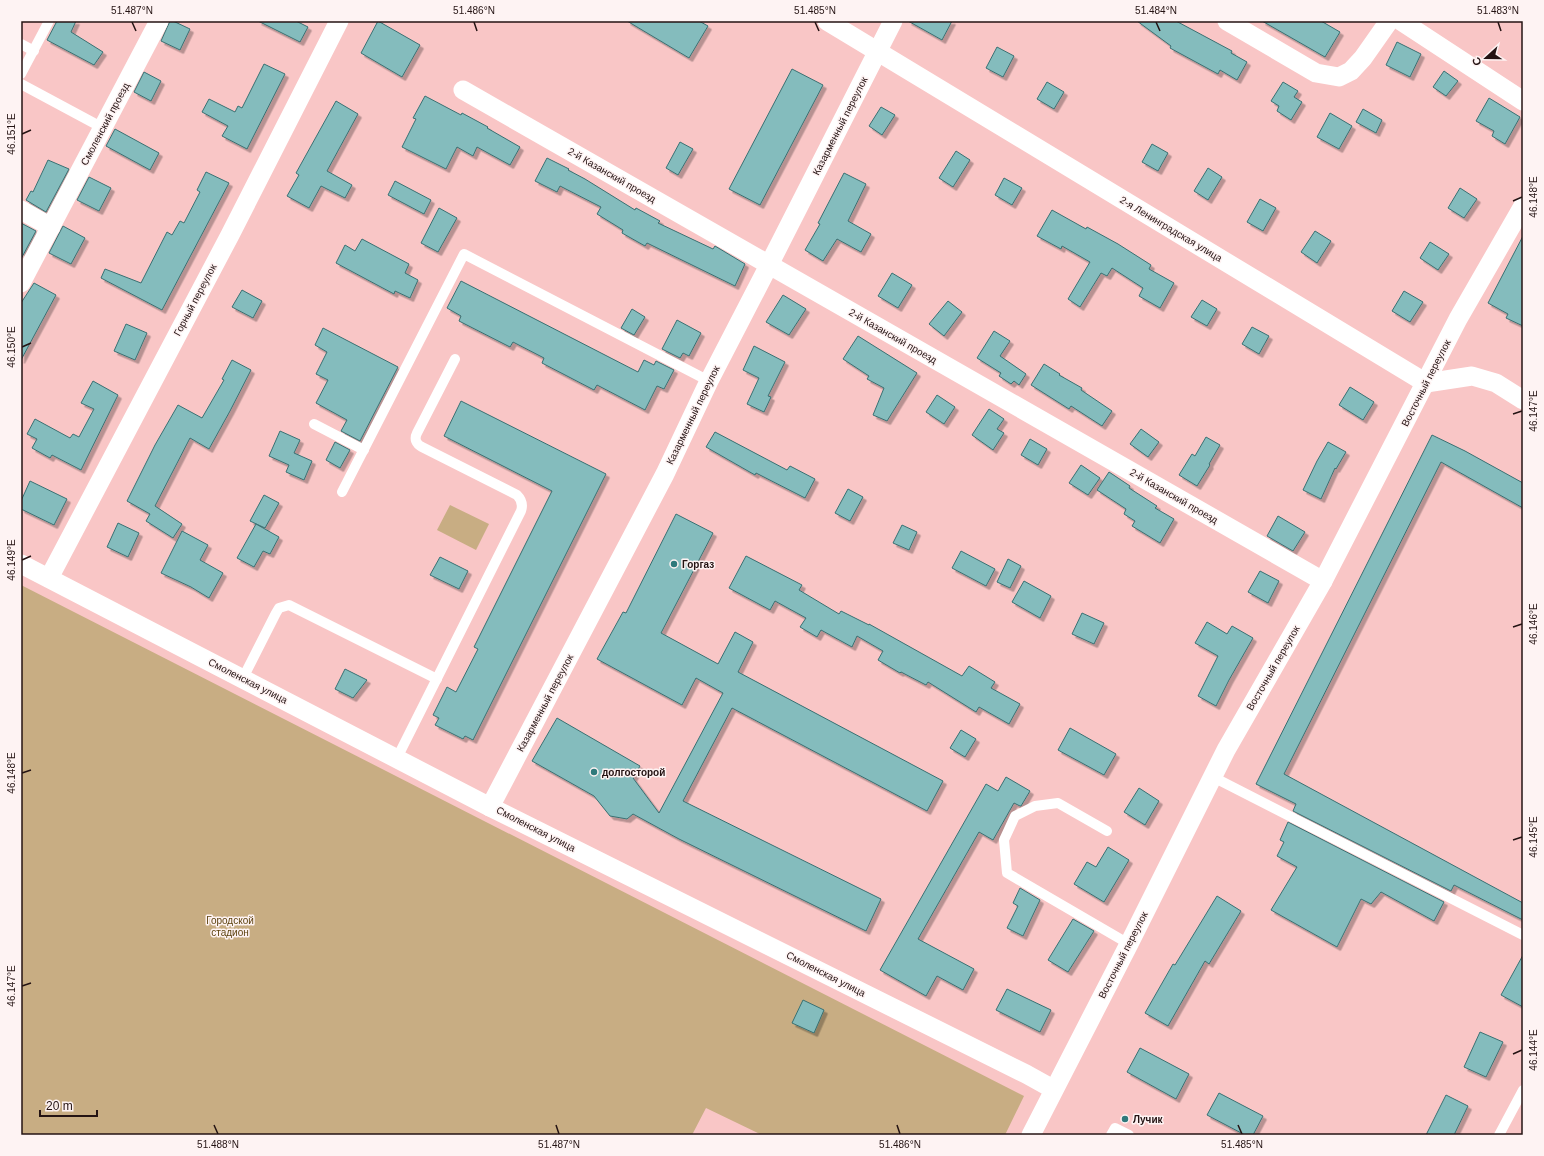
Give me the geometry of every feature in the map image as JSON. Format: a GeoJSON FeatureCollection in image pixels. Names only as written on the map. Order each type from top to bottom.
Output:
{"type":"FeatureCollection","features":[{"type":"Feature","properties":{"kind":"street","name":"Смоленский проезд"},"geometry":{"type":"LineString","coordinates":[[21,283],[159,21]]}},
{"type":"Feature","properties":{"kind":"street","name":"Горный переулок"},"geometry":{"type":"LineString","coordinates":[[49,578],[230,235],[339,21]]}},
{"type":"Feature","properties":{"kind":"street","name":"2-я Ленинградская улица"},"geometry":{"type":"LineString","coordinates":[[827,21],[1426,382]]}},
{"type":"Feature","properties":{"kind":"street","name":"Казарменный переулок"},"geometry":{"type":"LineString","coordinates":[[490,807],[665,474],[709,381],[893,21]]}},
{"type":"Feature","properties":{"kind":"street"},"geometry":{"type":"LineString","coordinates":[[1227,21],[1316,73],[1339,77],[1351,71],[1363,58],[1389,21]]}},
{"type":"Feature","properties":{"kind":"street"},"geometry":{"type":"LineString","coordinates":[[1401,21],[1523,101]]}},
{"type":"Feature","properties":{"kind":"street","name":"2-й Казанский проезд"},"geometry":{"type":"LineString","coordinates":[[463,90],[1323,581]]}},
{"type":"Feature","properties":{"kind":"street","name":"Восточный переулок"},"geometry":{"type":"LineString","coordinates":[[1031,1135],[1226,750],[1323,581],[1458,319],[1523,206]]}},
{"type":"Feature","properties":{"kind":"street"},"geometry":{"type":"LineString","coordinates":[[21,210],[51,227]]}},
{"type":"Feature","properties":{"kind":"street"},"geometry":{"type":"LineString","coordinates":[[1426,382],[1472,376],[1496,383],[1523,400]]}},
{"type":"Feature","properties":{"kind":"street","name":"Смоленская улица"},"geometry":{"type":"LineString","coordinates":[[21,564],[490,807],[1053,1089]]}},
{"type":"Feature","properties":{"kind":"lane"},"geometry":{"type":"LineString","coordinates":[[21,74],[49,21]]}},
{"type":"Feature","properties":{"kind":"lane"},"geometry":{"type":"LineString","coordinates":[[21,44],[34,51]]}},
{"type":"Feature","properties":{"kind":"lane"},"geometry":{"type":"LineString","coordinates":[[21,84],[103,128]]}},
{"type":"Feature","properties":{"kind":"lane"},"geometry":{"type":"LineString","coordinates":[[342,492],[464,254],[709,381]]}},
{"type":"Feature","properties":{"kind":"lane"},"geometry":{"type":"LineString","coordinates":[[397,758],[522,511],[521,499],[517,495],[418,445],[416,441],[416,436],[455,359]]}},
{"type":"Feature","properties":{"kind":"lane"},"geometry":{"type":"LineString","coordinates":[[314,424],[364,450]]}},
{"type":"Feature","properties":{"kind":"lane"},"geometry":{"type":"LineString","coordinates":[[243,678],[279,608],[289,605],[437,679]]}},
{"type":"Feature","properties":{"kind":"lane"},"geometry":{"type":"LineString","coordinates":[[1213,777],[1523,935]]}},
{"type":"Feature","properties":{"kind":"lane"},"geometry":{"type":"LineString","coordinates":[[1107,831],[1058,803],[1035,806],[1015,816],[1004,840],[1006,873],[1129,944]]}},
{"type":"Feature","properties":{"kind":"lane"},"geometry":{"type":"LineString","coordinates":[[1499,1135],[1523,1090]]}},
{"type":"Feature","properties":{"kind":"lane"},"geometry":{"type":"LineString","coordinates":[[1111,1135],[1115,1128],[1129,1135]]}},
{"type":"Feature","properties":{"kind":"green space"},"geometry":{"type":"Polygon","coordinates":[[[450,505],[489,524],[476,550],[437,530],[450,505]]]}},
{"type":"Feature","properties":{"kind":"green space","name":"Городской стадион"},"geometry":{"type":"Polygon","coordinates":[[[21,585],[1024,1096],[1005,1135],[762,1135],[706,1108],[692,1135],[21,1135],[21,585]]]}},
{"type":"Feature","properties":{"kind":"building"},"geometry":{"type":"Polygon","coordinates":[[[57,21],[76,21],[71,32],[103,52],[94,65],[47,40],[57,21]]]}},
{"type":"Feature","properties":{"kind":"building"},"geometry":{"type":"Polygon","coordinates":[[[170,21],[190,29],[180,50],[161,41],[170,21]]]}},
{"type":"Feature","properties":{"kind":"building"},"geometry":{"type":"Polygon","coordinates":[[[258,21],[296,21],[308,27],[300,42],[258,21]]]}},
{"type":"Feature","properties":{"kind":"building"},"geometry":{"type":"Polygon","coordinates":[[[378,21],[420,45],[402,77],[361,53],[378,21]]]}},
{"type":"Feature","properties":{"kind":"building"},"geometry":{"type":"Polygon","coordinates":[[[627,21],[699,21],[708,26],[689,58],[627,21]]]}},
{"type":"Feature","properties":{"kind":"building"},"geometry":{"type":"Polygon","coordinates":[[[908,21],[952,21],[942,40],[908,21]]]}},
{"type":"Feature","properties":{"kind":"building"},"geometry":{"type":"Polygon","coordinates":[[[1137,21],[1176,21],[1232,51],[1231,53],[1247,62],[1237,80],[1220,70],[1218,74],[1170,48],[1171,46],[1137,21]]]}},
{"type":"Feature","properties":{"kind":"building"},"geometry":{"type":"Polygon","coordinates":[[[1262,21],[1321,21],[1340,32],[1325,57],[1262,21]]]}},
{"type":"Feature","properties":{"kind":"building"},"geometry":{"type":"Polygon","coordinates":[[[1397,42],[1421,54],[1410,77],[1386,65],[1397,42]]]}},
{"type":"Feature","properties":{"kind":"building"},"geometry":{"type":"Polygon","coordinates":[[[997,47],[1014,56],[1003,77],[986,68],[997,47]]]}},
{"type":"Feature","properties":{"kind":"building"},"geometry":{"type":"Polygon","coordinates":[[[264,64],[285,74],[247,149],[222,136],[228,126],[202,112],[209,99],[235,112],[238,106],[242,108],[264,64]]]}},
{"type":"Feature","properties":{"kind":"building"},"geometry":{"type":"Polygon","coordinates":[[[792,69],[823,85],[760,205],[729,189],[792,69]]]}},
{"type":"Feature","properties":{"kind":"building"},"geometry":{"type":"Polygon","coordinates":[[[1444,71],[1458,81],[1446,96],[1433,87],[1444,71]]]}},
{"type":"Feature","properties":{"kind":"building"},"geometry":{"type":"Polygon","coordinates":[[[144,72],[161,81],[151,101],[134,92],[144,72]]]}},
{"type":"Feature","properties":{"kind":"building"},"geometry":{"type":"Polygon","coordinates":[[[1047,82],[1064,92],[1054,109],[1037,99],[1047,82]]]}},
{"type":"Feature","properties":{"kind":"building"},"geometry":{"type":"Polygon","coordinates":[[[1283,82],[1298,91],[1294,97],[1302,102],[1291,120],[1277,111],[1279,106],[1271,101],[1283,82]]]}},
{"type":"Feature","properties":{"kind":"building"},"geometry":{"type":"Polygon","coordinates":[[[425,96],[461,115],[462,113],[520,147],[510,165],[477,147],[473,156],[457,147],[446,169],[402,147],[416,119],[413,118],[425,96]]]}},
{"type":"Feature","properties":{"kind":"building"},"geometry":{"type":"Polygon","coordinates":[[[1489,98],[1520,117],[1505,144],[1492,136],[1494,131],[1476,121],[1489,98]]]}},
{"type":"Feature","properties":{"kind":"building"},"geometry":{"type":"Polygon","coordinates":[[[336,101],[358,114],[327,171],[352,185],[345,198],[321,186],[309,208],[287,196],[299,175],[296,173],[336,101]]]}},
{"type":"Feature","properties":{"kind":"building"},"geometry":{"type":"Polygon","coordinates":[[[881,107],[895,115],[882,135],[869,126],[881,107]]]}},
{"type":"Feature","properties":{"kind":"building"},"geometry":{"type":"Polygon","coordinates":[[[1363,109],[1382,120],[1376,133],[1356,122],[1363,109]]]}},
{"type":"Feature","properties":{"kind":"building"},"geometry":{"type":"Polygon","coordinates":[[[1330,113],[1352,126],[1339,149],[1317,137],[1330,113]]]}},
{"type":"Feature","properties":{"kind":"building"},"geometry":{"type":"Polygon","coordinates":[[[115,129],[159,153],[150,170],[106,146],[115,129]]]}},
{"type":"Feature","properties":{"kind":"building"},"geometry":{"type":"Polygon","coordinates":[[[680,142],[693,149],[678,175],[666,168],[680,142]]]}},
{"type":"Feature","properties":{"kind":"building"},"geometry":{"type":"Polygon","coordinates":[[[1152,144],[1168,153],[1158,171],[1142,162],[1152,144]]]}},
{"type":"Feature","properties":{"kind":"building"},"geometry":{"type":"Polygon","coordinates":[[[956,151],[970,160],[953,187],[939,178],[956,151]]]}},
{"type":"Feature","properties":{"kind":"building"},"geometry":{"type":"Polygon","coordinates":[[[547,158],[569,169],[568,170],[635,210],[636,208],[660,221],[658,223],[713,249],[715,246],[745,264],[735,286],[647,243],[645,246],[622,233],[623,230],[597,214],[601,207],[560,186],[557,192],[535,181],[547,158]]]}},
{"type":"Feature","properties":{"kind":"building"},"geometry":{"type":"Polygon","coordinates":[[[48,160],[69,169],[46,212],[26,200],[31,191],[33,192],[48,160]]]}},
{"type":"Feature","properties":{"kind":"building"},"geometry":{"type":"Polygon","coordinates":[[[1208,168],[1222,177],[1208,200],[1194,191],[1208,168]]]}},
{"type":"Feature","properties":{"kind":"building"},"geometry":{"type":"Polygon","coordinates":[[[206,172],[229,183],[162,310],[101,278],[105,269],[141,283],[167,232],[172,235],[180,221],[184,223],[200,192],[197,190],[206,172]]]}},
{"type":"Feature","properties":{"kind":"building"},"geometry":{"type":"Polygon","coordinates":[[[844,173],[866,184],[848,221],[871,234],[861,252],[837,239],[823,261],[805,250],[820,224],[818,223],[844,173]]]}},
{"type":"Feature","properties":{"kind":"building"},"geometry":{"type":"Polygon","coordinates":[[[89,177],[111,188],[99,211],[77,200],[89,177]]]}},
{"type":"Feature","properties":{"kind":"building"},"geometry":{"type":"Polygon","coordinates":[[[1004,178],[1022,188],[1012,205],[995,195],[1004,178]]]}},
{"type":"Feature","properties":{"kind":"building"},"geometry":{"type":"Polygon","coordinates":[[[395,181],[431,200],[424,214],[388,195],[395,181]]]}},
{"type":"Feature","properties":{"kind":"building"},"geometry":{"type":"Polygon","coordinates":[[[1460,188],[1477,199],[1464,218],[1448,208],[1460,188]]]}},
{"type":"Feature","properties":{"kind":"building"},"geometry":{"type":"Polygon","coordinates":[[[1260,199],[1276,208],[1263,231],[1247,222],[1260,199]]]}},
{"type":"Feature","properties":{"kind":"building"},"geometry":{"type":"Polygon","coordinates":[[[439,208],[457,218],[438,252],[421,243],[439,208]]]}},
{"type":"Feature","properties":{"kind":"building"},"geometry":{"type":"Polygon","coordinates":[[[1052,210],[1086,229],[1087,227],[1118,244],[1151,265],[1149,269],[1174,283],[1160,308],[1139,296],[1143,288],[1112,268],[1107,276],[1101,273],[1080,307],[1068,299],[1090,262],[1062,246],[1061,249],[1037,236],[1052,210]]]}},
{"type":"Feature","properties":{"kind":"building"},"geometry":{"type":"Polygon","coordinates":[[[21,223],[36,231],[21,259],[21,223]]]}},
{"type":"Feature","properties":{"kind":"building"},"geometry":{"type":"Polygon","coordinates":[[[63,226],[85,238],[71,264],[49,253],[63,226]]]}},
{"type":"Feature","properties":{"kind":"building"},"geometry":{"type":"Polygon","coordinates":[[[1315,231],[1331,241],[1317,263],[1301,252],[1315,231]]]}},
{"type":"Feature","properties":{"kind":"building"},"geometry":{"type":"Polygon","coordinates":[[[1523,236],[1523,326],[1506,318],[1508,314],[1488,303],[1523,236]]]}},
{"type":"Feature","properties":{"kind":"building"},"geometry":{"type":"Polygon","coordinates":[[[362,239],[409,264],[405,273],[418,280],[410,298],[395,291],[394,294],[336,263],[345,245],[355,251],[362,239]]]}},
{"type":"Feature","properties":{"kind":"building"},"geometry":{"type":"Polygon","coordinates":[[[1430,242],[1449,254],[1438,270],[1420,258],[1430,242]]]}},
{"type":"Feature","properties":{"kind":"building"},"geometry":{"type":"Polygon","coordinates":[[[892,273],[912,285],[898,308],[878,296],[892,273]]]}},
{"type":"Feature","properties":{"kind":"building"},"geometry":{"type":"Polygon","coordinates":[[[461,281],[638,372],[644,360],[654,365],[656,361],[674,370],[664,389],[657,386],[645,410],[597,385],[594,390],[542,363],[544,358],[513,342],[510,347],[459,321],[461,316],[447,308],[461,281]]]}},
{"type":"Feature","properties":{"kind":"building"},"geometry":{"type":"Polygon","coordinates":[[[34,283],[56,295],[21,360],[21,303],[34,283]]]}},
{"type":"Feature","properties":{"kind":"building"},"geometry":{"type":"Polygon","coordinates":[[[242,290],[262,301],[253,318],[232,307],[242,290]]]}},
{"type":"Feature","properties":{"kind":"building"},"geometry":{"type":"Polygon","coordinates":[[[1404,291],[1423,302],[1410,322],[1392,311],[1404,291]]]}},
{"type":"Feature","properties":{"kind":"building"},"geometry":{"type":"Polygon","coordinates":[[[783,295],[806,309],[789,335],[766,322],[783,295]]]}},
{"type":"Feature","properties":{"kind":"building"},"geometry":{"type":"Polygon","coordinates":[[[1202,300],[1217,309],[1207,326],[1191,317],[1202,300]]]}},
{"type":"Feature","properties":{"kind":"building"},"geometry":{"type":"Polygon","coordinates":[[[948,301],[962,312],[944,336],[929,324],[948,301]]]}},
{"type":"Feature","properties":{"kind":"building"},"geometry":{"type":"Polygon","coordinates":[[[632,309],[645,317],[634,335],[621,328],[632,309]]]}},
{"type":"Feature","properties":{"kind":"building"},"geometry":{"type":"Polygon","coordinates":[[[677,320],[701,333],[689,356],[683,353],[680,358],[662,349],[677,320]]]}},
{"type":"Feature","properties":{"kind":"building"},"geometry":{"type":"Polygon","coordinates":[[[126,324],[147,333],[135,360],[114,351],[126,324]]]}},
{"type":"Feature","properties":{"kind":"building"},"geometry":{"type":"Polygon","coordinates":[[[1252,327],[1269,336],[1259,354],[1242,344],[1252,327]]]}},
{"type":"Feature","properties":{"kind":"building"},"geometry":{"type":"Polygon","coordinates":[[[323,328],[398,367],[360,441],[341,431],[347,420],[316,403],[328,380],[316,374],[327,352],[315,345],[323,328]]]}},
{"type":"Feature","properties":{"kind":"building"},"geometry":{"type":"Polygon","coordinates":[[[994,331],[1010,341],[1000,356],[1026,374],[1019,385],[1014,381],[1011,384],[999,376],[1001,373],[977,358],[994,331]]]}},
{"type":"Feature","properties":{"kind":"building"},"geometry":{"type":"Polygon","coordinates":[[[858,336],[917,373],[887,421],[873,415],[884,388],[867,379],[869,376],[843,359],[858,336]]]}},
{"type":"Feature","properties":{"kind":"building"},"geometry":{"type":"Polygon","coordinates":[[[754,346],[785,362],[768,396],[771,397],[764,412],[747,404],[759,378],[743,370],[754,346]]]}},
{"type":"Feature","properties":{"kind":"building"},"geometry":{"type":"Polygon","coordinates":[[[232,360],[251,370],[230,411],[209,449],[190,438],[155,506],[182,524],[173,538],[146,521],[150,514],[127,501],[155,445],[178,405],[202,418],[224,380],[222,379],[232,360]]]}},
{"type":"Feature","properties":{"kind":"building"},"geometry":{"type":"Polygon","coordinates":[[[1044,364],[1060,374],[1059,375],[1082,388],[1081,390],[1112,411],[1102,426],[1071,406],[1069,409],[1031,385],[1044,364]]]}},
{"type":"Feature","properties":{"kind":"building"},"geometry":{"type":"Polygon","coordinates":[[[93,381],[118,395],[81,470],[52,455],[50,458],[32,448],[37,439],[27,434],[35,419],[70,438],[73,434],[79,437],[94,409],[81,403],[93,381]]]}},
{"type":"Feature","properties":{"kind":"building"},"geometry":{"type":"Polygon","coordinates":[[[1350,387],[1374,402],[1363,420],[1339,405],[1350,387]]]}},
{"type":"Feature","properties":{"kind":"building"},"geometry":{"type":"Polygon","coordinates":[[[937,395],[955,407],[944,424],[926,412],[937,395]]]}},
{"type":"Feature","properties":{"kind":"building"},"geometry":{"type":"Polygon","coordinates":[[[461,401],[606,474],[473,740],[465,736],[463,739],[435,725],[439,718],[433,715],[447,687],[456,692],[478,649],[474,647],[552,491],[444,436],[461,401]]]}},
{"type":"Feature","properties":{"kind":"building"},"geometry":{"type":"Polygon","coordinates":[[[989,409],[1004,419],[997,429],[1004,433],[993,450],[972,435],[989,409]]]}},
{"type":"Feature","properties":{"kind":"building"},"geometry":{"type":"Polygon","coordinates":[[[1141,429],[1159,442],[1148,457],[1130,444],[1141,429]]]}},
{"type":"Feature","properties":{"kind":"building"},"geometry":{"type":"Polygon","coordinates":[[[280,431],[300,440],[294,453],[312,461],[304,480],[286,472],[289,465],[269,456],[280,431]]]}},
{"type":"Feature","properties":{"kind":"building"},"geometry":{"type":"Polygon","coordinates":[[[715,432],[787,470],[790,466],[815,479],[805,498],[756,473],[755,475],[706,447],[715,432]]]}},
{"type":"Feature","properties":{"kind":"building"},"geometry":{"type":"Polygon","coordinates":[[[1432,435],[1465,451],[1523,483],[1523,508],[1441,462],[1284,774],[1523,903],[1523,920],[1454,885],[1451,891],[1293,811],[1296,804],[1256,784],[1432,435]]]}},
{"type":"Feature","properties":{"kind":"building"},"geometry":{"type":"Polygon","coordinates":[[[1206,437],[1220,445],[1197,486],[1179,475],[1192,454],[1195,456],[1206,437]]]}},
{"type":"Feature","properties":{"kind":"building"},"geometry":{"type":"Polygon","coordinates":[[[1030,439],[1047,449],[1038,465],[1021,455],[1030,439]]]}},
{"type":"Feature","properties":{"kind":"building"},"geometry":{"type":"Polygon","coordinates":[[[335,442],[350,450],[340,468],[326,460],[335,442]]]}},
{"type":"Feature","properties":{"kind":"building"},"geometry":{"type":"Polygon","coordinates":[[[1328,442],[1346,452],[1336,469],[1335,468],[1321,499],[1303,490],[1328,442]]]}},
{"type":"Feature","properties":{"kind":"building"},"geometry":{"type":"Polygon","coordinates":[[[1081,465],[1100,478],[1088,495],[1069,483],[1081,465]]]}},
{"type":"Feature","properties":{"kind":"building"},"geometry":{"type":"Polygon","coordinates":[[[1109,472],[1130,486],[1129,488],[1157,506],[1155,508],[1174,519],[1160,543],[1132,526],[1135,521],[1124,514],[1126,509],[1097,490],[1109,472]]]}},
{"type":"Feature","properties":{"kind":"building"},"geometry":{"type":"Polygon","coordinates":[[[30,481],[67,499],[54,525],[21,509],[21,501],[30,481]]]}},
{"type":"Feature","properties":{"kind":"building"},"geometry":{"type":"Polygon","coordinates":[[[848,489],[863,497],[850,521],[835,513],[848,489]]]}},
{"type":"Feature","properties":{"kind":"building"},"geometry":{"type":"Polygon","coordinates":[[[264,495],[279,503],[265,528],[250,521],[264,495]]]}},
{"type":"Feature","properties":{"kind":"building"},"geometry":{"type":"Polygon","coordinates":[[[676,514],[713,533],[661,633],[718,664],[735,632],[753,642],[738,672],[943,781],[927,811],[732,708],[683,801],[881,899],[866,931],[679,839],[633,814],[627,819],[610,816],[594,796],[532,761],[557,718],[640,766],[633,778],[659,813],[723,693],[696,678],[682,705],[597,659],[623,612],[626,613],[676,514]]]}},
{"type":"Feature","properties":{"kind":"building"},"geometry":{"type":"Polygon","coordinates":[[[1278,516],[1305,532],[1293,551],[1267,536],[1278,516]]]}},
{"type":"Feature","properties":{"kind":"building"},"geometry":{"type":"Polygon","coordinates":[[[118,523],[139,533],[128,557],[107,547],[118,523]]]}},
{"type":"Feature","properties":{"kind":"building"},"geometry":{"type":"Polygon","coordinates":[[[256,524],[279,537],[270,554],[263,551],[254,567],[237,558],[256,524]]]}},
{"type":"Feature","properties":{"kind":"building"},"geometry":{"type":"Polygon","coordinates":[[[902,525],[917,532],[909,550],[893,543],[902,525]]]}},
{"type":"Feature","properties":{"kind":"building"},"geometry":{"type":"Polygon","coordinates":[[[182,531],[208,545],[200,560],[223,573],[209,598],[191,587],[161,573],[182,531]]]}},
{"type":"Feature","properties":{"kind":"building"},"geometry":{"type":"Polygon","coordinates":[[[961,551],[995,569],[986,586],[952,568],[961,551]]]}},
{"type":"Feature","properties":{"kind":"building"},"geometry":{"type":"Polygon","coordinates":[[[746,556],[802,585],[799,590],[839,614],[841,611],[869,624],[962,676],[969,666],[995,682],[991,688],[1020,704],[1009,724],[979,707],[976,712],[928,682],[926,685],[901,672],[900,673],[878,660],[883,651],[857,636],[852,647],[821,630],[817,637],[800,627],[806,618],[775,601],[770,610],[729,588],[746,556]]]}},
{"type":"Feature","properties":{"kind":"building"},"geometry":{"type":"Polygon","coordinates":[[[440,557],[468,571],[459,589],[430,575],[440,557]]]}},
{"type":"Feature","properties":{"kind":"building"},"geometry":{"type":"Polygon","coordinates":[[[1008,559],[1021,566],[1010,588],[997,582],[1008,559]]]}},
{"type":"Feature","properties":{"kind":"building"},"geometry":{"type":"Polygon","coordinates":[[[1260,571],[1279,581],[1268,603],[1248,592],[1260,571]]]}},
{"type":"Feature","properties":{"kind":"building"},"geometry":{"type":"Polygon","coordinates":[[[1024,581],[1051,596],[1040,618],[1012,602],[1024,581]]]}},
{"type":"Feature","properties":{"kind":"building"},"geometry":{"type":"Polygon","coordinates":[[[1082,613],[1104,623],[1094,644],[1072,634],[1082,613]]]}},
{"type":"Feature","properties":{"kind":"building"},"geometry":{"type":"Polygon","coordinates":[[[1207,622],[1227,634],[1232,626],[1253,638],[1216,706],[1198,696],[1218,656],[1195,643],[1207,622]]]}},
{"type":"Feature","properties":{"kind":"building"},"geometry":{"type":"Polygon","coordinates":[[[345,669],[367,680],[353,698],[335,689],[345,669]]]}},
{"type":"Feature","properties":{"kind":"building"},"geometry":{"type":"Polygon","coordinates":[[[1070,728],[1116,754],[1104,775],[1058,750],[1070,728]]]}},
{"type":"Feature","properties":{"kind":"building"},"geometry":{"type":"Polygon","coordinates":[[[961,730],[976,739],[965,757],[950,748],[961,730]]]}},
{"type":"Feature","properties":{"kind":"building"},"geometry":{"type":"Polygon","coordinates":[[[1006,777],[1030,791],[1021,806],[1014,803],[993,840],[979,832],[918,939],[974,969],[963,990],[937,976],[926,996],[880,970],[986,784],[998,791],[1006,777]]]}},
{"type":"Feature","properties":{"kind":"building"},"geometry":{"type":"Polygon","coordinates":[[[1139,788],[1159,801],[1145,825],[1124,812],[1139,788]]]}},
{"type":"Feature","properties":{"kind":"building"},"geometry":{"type":"Polygon","coordinates":[[[1288,822],[1444,902],[1434,921],[1381,892],[1371,904],[1361,899],[1337,947],[1271,910],[1297,867],[1277,856],[1284,842],[1280,840],[1288,822]]]}},
{"type":"Feature","properties":{"kind":"building"},"geometry":{"type":"Polygon","coordinates":[[[1108,847],[1129,860],[1104,902],[1074,884],[1087,862],[1096,867],[1108,847]]]}},
{"type":"Feature","properties":{"kind":"building"},"geometry":{"type":"Polygon","coordinates":[[[1020,888],[1040,900],[1023,936],[1007,928],[1018,906],[1013,903],[1020,888]]]}},
{"type":"Feature","properties":{"kind":"building"},"geometry":{"type":"Polygon","coordinates":[[[1217,896],[1241,911],[1209,964],[1205,961],[1168,1026],[1145,1013],[1173,964],[1175,965],[1217,896]]]}},
{"type":"Feature","properties":{"kind":"building"},"geometry":{"type":"Polygon","coordinates":[[[1073,919],[1094,931],[1068,972],[1048,960],[1073,919]]]}},
{"type":"Feature","properties":{"kind":"building"},"geometry":{"type":"Polygon","coordinates":[[[1523,955],[1523,1007],[1501,995],[1523,955]]]}},
{"type":"Feature","properties":{"kind":"building"},"geometry":{"type":"Polygon","coordinates":[[[1007,989],[1051,1010],[1040,1032],[996,1010],[1007,989]]]}},
{"type":"Feature","properties":{"kind":"building"},"geometry":{"type":"Polygon","coordinates":[[[803,1000],[824,1010],[814,1033],[792,1023],[803,1000]]]}},
{"type":"Feature","properties":{"kind":"building"},"geometry":{"type":"Polygon","coordinates":[[[1480,1032],[1503,1042],[1486,1077],[1464,1067],[1480,1032]]]}},
{"type":"Feature","properties":{"kind":"building"},"geometry":{"type":"Polygon","coordinates":[[[1140,1048],[1189,1074],[1176,1099],[1127,1072],[1140,1048]]]}},
{"type":"Feature","properties":{"kind":"building"},"geometry":{"type":"Polygon","coordinates":[[[1219,1093],[1263,1116],[1253,1135],[1245,1135],[1207,1115],[1219,1093]]]}},
{"type":"Feature","properties":{"kind":"building"},"geometry":{"type":"Polygon","coordinates":[[[1446,1095],[1468,1106],[1454,1135],[1426,1135],[1446,1095]]]}},
{"type":"Feature","properties":{"kind":"place","name":"Горгаз"},"geometry":{"type":"Point","coordinates":[674,564]}},
{"type":"Feature","properties":{"kind":"place","name":"долгосторой"},"geometry":{"type":"Point","coordinates":[594,772]}},
{"type":"Feature","properties":{"kind":"place","name":"Лучик"},"geometry":{"type":"Point","coordinates":[1125,1119]}}]}
